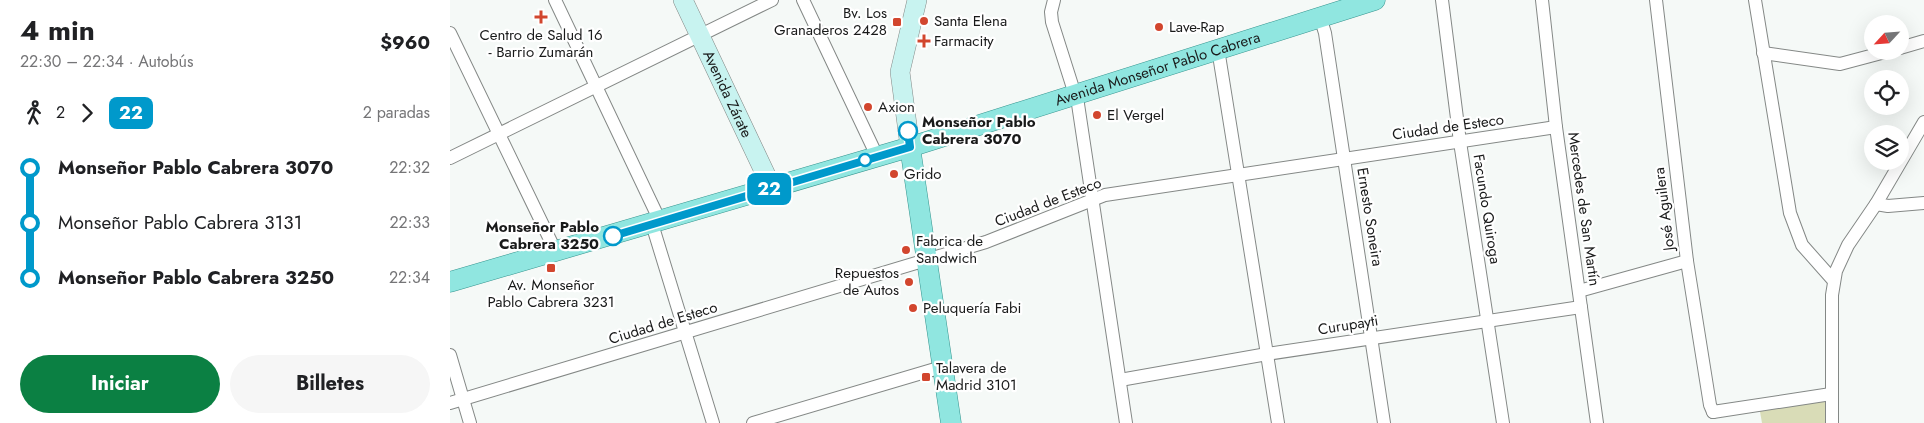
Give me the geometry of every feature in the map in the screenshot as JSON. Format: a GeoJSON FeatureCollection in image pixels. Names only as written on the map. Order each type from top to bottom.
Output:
{"type":"FeatureCollection","features":[{"type":"Feature","properties":{"kind":"main road","name":"Avenida Monseñor Pablo Cabrera"},"geometry":{"type":"LineString","coordinates":[[450,282],[910,147],[1375,0]]}},
{"type":"Feature","properties":{"kind":"main road"},"geometry":{"type":"LineString","coordinates":[[910,147],[951,423]]}},
{"type":"Feature","properties":{"kind":"street"},"geometry":{"type":"LineString","coordinates":[[555,0],[597,87],[656,223],[713,423]]}},
{"type":"Feature","properties":{"kind":"street","name":"Avenida Zárate"},"geometry":{"type":"LineString","coordinates":[[683,0],[772,188]]}},
{"type":"Feature","properties":{"kind":"street"},"geometry":{"type":"LineString","coordinates":[[450,158],[772,0]]}},
{"type":"Feature","properties":{"kind":"street"},"geometry":{"type":"LineString","coordinates":[[803,0],[877,156]]}},
{"type":"Feature","properties":{"kind":"street"},"geometry":{"type":"LineString","coordinates":[[910,147],[900,72],[917,0]]}},
{"type":"Feature","properties":{"kind":"street"},"geometry":{"type":"LineString","coordinates":[[1054,0],[1051,12],[1052,22],[1075,94],[1093,200],[1120,380],[1124,422]]}},
{"type":"Feature","properties":{"kind":"street","name":"Facundo Quiroga"},"geometry":{"type":"LineString","coordinates":[[1442,0],[1460,142],[1503,423]]}},
{"type":"Feature","properties":{"kind":"street","name":"Mercedes de San Martín"},"geometry":{"type":"LineString","coordinates":[[1542,0],[1556,127],[1597,423]]}},
{"type":"Feature","properties":{"kind":"street","name":"José Aguilera"},"geometry":{"type":"LineString","coordinates":[[1656,0],[1687,261],[1713,417]]}},
{"type":"Feature","properties":{"kind":"street"},"geometry":{"type":"LineString","coordinates":[[1755,0],[1790,213],[1802,245],[1810,257],[1834,281]]}},
{"type":"Feature","properties":{"kind":"street","name":"Ernesto Soneira"},"geometry":{"type":"LineString","coordinates":[[1320,17],[1325,33],[1345,159],[1384,423]]}},
{"type":"Feature","properties":{"kind":"street"},"geometry":{"type":"LineString","coordinates":[[450,33],[556,252]]}},
{"type":"Feature","properties":{"kind":"street"},"geometry":{"type":"LineString","coordinates":[[1909,45],[1924,41]]}},
{"type":"Feature","properties":{"kind":"street"},"geometry":{"type":"LineString","coordinates":[[1218,50],[1278,423]]}},
{"type":"Feature","properties":{"kind":"street"},"geometry":{"type":"LineString","coordinates":[[1763,53],[1840,64],[1864,58]]}},
{"type":"Feature","properties":{"kind":"street"},"geometry":{"type":"LineString","coordinates":[[1832,423],[1834,281],[1844,253],[1876,204],[1924,122]]}},
{"type":"Feature","properties":{"kind":"street","name":"Ciudad de Esteco"},"geometry":{"type":"LineString","coordinates":[[450,403],[1009,235],[1105,195],[1556,127]]}},
{"type":"Feature","properties":{"kind":"street"},"geometry":{"type":"LineString","coordinates":[[1876,204],[1888,206],[1924,203]]}},
{"type":"Feature","properties":{"kind":"street"},"geometry":{"type":"LineString","coordinates":[[1580,291],[1687,261]]}},
{"type":"Feature","properties":{"kind":"street","name":"Curupayti"},"geometry":{"type":"LineString","coordinates":[[1120,380],[1267,354],[1581,307]]}},
{"type":"Feature","properties":{"kind":"street"},"geometry":{"type":"LineString","coordinates":[[450,355],[470,423]]}},
{"type":"Feature","properties":{"kind":"street"},"geometry":{"type":"LineString","coordinates":[[753,423],[942,367]]}},
{"type":"Feature","properties":{"kind":"street"},"geometry":{"type":"LineString","coordinates":[[1713,417],[1832,394]]}},
{"type":"Feature","properties":{"kind":"green space"},"geometry":{"type":"Polygon","coordinates":[[[1827,397],[1830,423],[1762,423],[1759,406],[1827,397]]]}},
{"type":"Feature","properties":{"kind":"bus line","name":"22"},"geometry":{"type":"LineString","coordinates":[[613,236],[910,147],[908,131]]}},
{"type":"Feature","properties":{"kind":"place","name":"Centro de Salud 16 - Barrio Zumarán"},"geometry":{"type":"Point","coordinates":[541,17]}},
{"type":"Feature","properties":{"kind":"place","name":"Santa Elena"},"geometry":{"type":"Point","coordinates":[924,21]}},
{"type":"Feature","properties":{"kind":"place","name":"Bv. Los Granaderos 2428"},"geometry":{"type":"Point","coordinates":[897,22]}},
{"type":"Feature","properties":{"kind":"place","name":"Lave-Rap"},"geometry":{"type":"Point","coordinates":[1159,27]}},
{"type":"Feature","properties":{"kind":"place","name":"Farmacity"},"geometry":{"type":"Point","coordinates":[924,41]}},
{"type":"Feature","properties":{"kind":"place","name":"Axion"},"geometry":{"type":"Point","coordinates":[868,107]}},
{"type":"Feature","properties":{"kind":"place","name":"El Vergel"},"geometry":{"type":"Point","coordinates":[1097,115]}},
{"type":"Feature","properties":{"kind":"place","name":"Monseñor Pablo Cabrera 3070"},"geometry":{"type":"Point","coordinates":[908,131]}},
{"type":"Feature","properties":{"kind":"place","name":"Grido"},"geometry":{"type":"Point","coordinates":[894,174]}},
{"type":"Feature","properties":{"kind":"place","name":"Monseñor Pablo Cabrera 3250"},"geometry":{"type":"Point","coordinates":[613,236]}},
{"type":"Feature","properties":{"kind":"place","name":"Fabrica de Sandwich"},"geometry":{"type":"Point","coordinates":[906,250]}},
{"type":"Feature","properties":{"kind":"place","name":"Av. Monseñor Pablo Cabrera 3231"},"geometry":{"type":"Point","coordinates":[551,268]}},
{"type":"Feature","properties":{"kind":"place","name":"Repuestos de Autos"},"geometry":{"type":"Point","coordinates":[909,282]}},
{"type":"Feature","properties":{"kind":"place","name":"Peluquería Fabi"},"geometry":{"type":"Point","coordinates":[913,308]}},
{"type":"Feature","properties":{"kind":"place","name":"Talavera de Madrid 3101"},"geometry":{"type":"Point","coordinates":[926,377]}}]}
